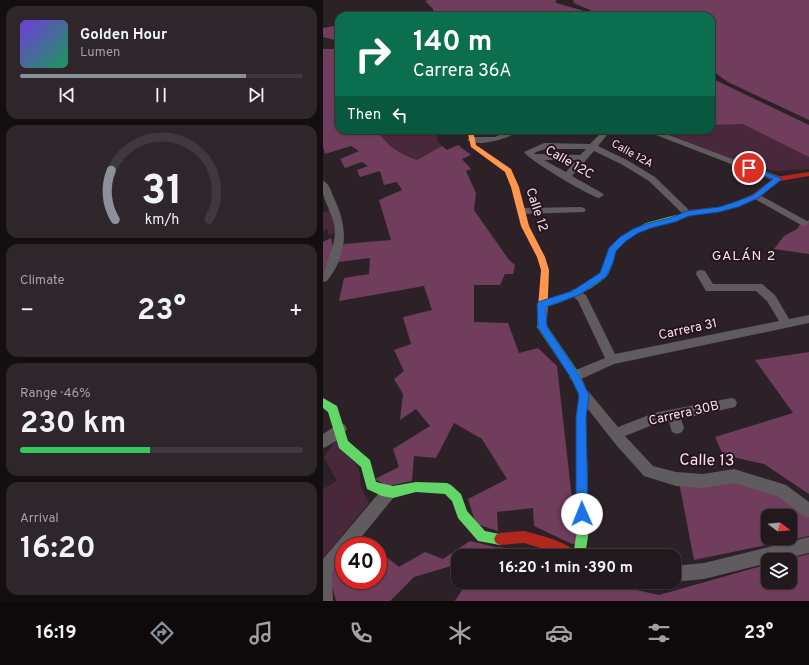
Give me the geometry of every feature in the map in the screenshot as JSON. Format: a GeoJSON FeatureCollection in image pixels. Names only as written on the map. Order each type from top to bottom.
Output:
{"type":"FeatureCollection","features":[{"type":"Feature","properties":{"kind":"street"},"geometry":{"type":"LineString","coordinates":[[470,134],[471,140],[496,139],[507,134]]}},
{"type":"Feature","properties":{"kind":"street"},"geometry":{"type":"LineString","coordinates":[[566,177],[604,134]]}},
{"type":"Feature","properties":{"kind":"street"},"geometry":{"type":"LineString","coordinates":[[658,134],[778,179]]}},
{"type":"Feature","properties":{"kind":"street","name":"Calle 12"},"geometry":{"type":"LineString","coordinates":[[471,140],[473,146],[508,171],[515,187],[525,226],[541,257],[545,270],[542,327],[575,376],[584,395]]}},
{"type":"Feature","properties":{"kind":"street","name":"Calle 12A"},"geometry":{"type":"LineString","coordinates":[[530,154],[544,146],[592,147],[624,162],[652,179],[687,213]]}},
{"type":"Feature","properties":{"kind":"street"},"geometry":{"type":"LineString","coordinates":[[530,154],[582,158]]}},
{"type":"Feature","properties":{"kind":"street","name":"Calle 12C"},"geometry":{"type":"LineString","coordinates":[[530,154],[566,177],[599,195]]}},
{"type":"Feature","properties":{"kind":"street"},"geometry":{"type":"LineString","coordinates":[[542,305],[575,293],[603,275],[609,263],[612,250],[623,239],[636,231],[649,225],[672,220],[687,213],[719,209],[735,205],[756,196],[778,179],[809,174]]}},
{"type":"Feature","properties":{"kind":"street"},"geometry":{"type":"LineString","coordinates":[[323,184],[341,227],[340,241],[331,269],[323,278]]}},
{"type":"Feature","properties":{"kind":"street"},"geometry":{"type":"LineString","coordinates":[[756,196],[804,223]]}},
{"type":"Feature","properties":{"kind":"street"},"geometry":{"type":"LineString","coordinates":[[522,211],[581,210]]}},
{"type":"Feature","properties":{"kind":"street"},"geometry":{"type":"LineString","coordinates":[[701,274],[710,288],[758,287],[765,290],[785,324]]}},
{"type":"Feature","properties":{"kind":"street"},"geometry":{"type":"LineString","coordinates":[[575,293],[582,298],[612,360]]}},
{"type":"Feature","properties":{"kind":"street","name":"Carrera 31"},"geometry":{"type":"LineString","coordinates":[[575,376],[612,360],[809,319]]}},
{"type":"Feature","properties":{"kind":"street"},"geometry":{"type":"LineString","coordinates":[[580,549],[583,530],[581,418],[584,395]]}},
{"type":"Feature","properties":{"kind":"street","name":"Calle 13"},"geometry":{"type":"LineString","coordinates":[[584,395],[635,458],[649,471],[676,479],[703,481],[734,476],[781,490],[809,511]]}},
{"type":"Feature","properties":{"kind":"street"},"geometry":{"type":"LineString","coordinates":[[323,402],[333,409],[340,429],[343,444],[366,464],[371,485],[389,492],[416,487],[447,489],[457,498],[462,514],[482,537],[503,539],[523,537],[560,549]]}},
{"type":"Feature","properties":{"kind":"street","name":"Carrera 30B"},"geometry":{"type":"LineString","coordinates":[[616,434],[653,419],[674,416],[731,403]]}},
{"type":"Feature","properties":{"kind":"street"},"geometry":{"type":"LineString","coordinates":[[674,416],[677,428]]}},
{"type":"Feature","properties":{"kind":"street"},"geometry":{"type":"LineString","coordinates":[[323,442],[340,429]]}},
{"type":"Feature","properties":{"kind":"street"},"geometry":{"type":"LineString","coordinates":[[352,537],[389,492]]}},
{"type":"Feature","properties":{"kind":"street"},"geometry":{"type":"LineString","coordinates":[[681,573],[704,571],[809,545]]}},
{"type":"Feature","properties":{"kind":"street"},"geometry":{"type":"LineString","coordinates":[[325,601],[324,571],[335,557]]}},
{"type":"Feature","properties":{"kind":"shaded area"},"geometry":{"type":"Polygon","coordinates":[[[556,0],[556,3],[584,12],[433,12],[433,9],[425,1],[556,0]]]}},
{"type":"Feature","properties":{"kind":"shaded area"},"geometry":{"type":"Polygon","coordinates":[[[573,0],[809,0],[809,120],[728,82],[715,73],[715,12],[593,12],[574,3],[573,0]]]}},
{"type":"Feature","properties":{"kind":"shaded area"},"geometry":{"type":"Polygon","coordinates":[[[335,26],[335,40],[323,37],[323,28],[335,26]]]}},
{"type":"Feature","properties":{"kind":"shaded area"},"geometry":{"type":"Polygon","coordinates":[[[323,49],[335,49],[335,134],[380,134],[394,149],[417,160],[442,146],[447,150],[458,145],[471,155],[462,159],[471,169],[466,171],[476,193],[474,210],[509,260],[515,265],[513,274],[505,274],[500,285],[474,285],[474,322],[508,323],[519,353],[538,348],[557,366],[577,543],[572,544],[534,526],[533,508],[497,512],[498,531],[476,524],[468,499],[507,479],[482,439],[454,423],[436,458],[414,456],[412,481],[388,486],[375,479],[399,467],[393,449],[430,426],[416,409],[400,420],[403,394],[394,379],[404,371],[394,350],[411,344],[403,317],[432,310],[424,286],[339,301],[344,278],[369,274],[370,258],[339,262],[344,244],[391,240],[379,200],[402,190],[397,182],[384,185],[380,171],[360,177],[357,170],[368,166],[362,162],[345,168],[340,159],[359,151],[351,146],[325,154],[323,147],[323,49]]]}},
{"type":"Feature","properties":{"kind":"shaded area"},"geometry":{"type":"Polygon","coordinates":[[[715,80],[809,125],[809,157],[743,124],[715,125],[715,80]]]}},
{"type":"Feature","properties":{"kind":"shaded area"},"geometry":{"type":"Polygon","coordinates":[[[746,123],[809,157],[809,169],[778,171],[763,169],[665,134],[715,134],[715,125],[746,123]]]}},
{"type":"Feature","properties":{"kind":"shaded area"},"geometry":{"type":"Polygon","coordinates":[[[380,134],[438,134],[437,141],[442,146],[417,160],[405,155],[385,140],[380,134]]]}},
{"type":"Feature","properties":{"kind":"shaded area"},"geometry":{"type":"Polygon","coordinates":[[[331,210],[338,233],[329,235],[327,229],[323,231],[323,213],[331,210]]]}},
{"type":"Feature","properties":{"kind":"shaded area"},"geometry":{"type":"Polygon","coordinates":[[[809,220],[809,254],[774,249],[784,236],[797,229],[801,223],[809,220]]]}},
{"type":"Feature","properties":{"kind":"shaded area"},"geometry":{"type":"Polygon","coordinates":[[[331,238],[334,251],[323,276],[323,242],[331,238]]]}},
{"type":"Feature","properties":{"kind":"shaded area"},"geometry":{"type":"Polygon","coordinates":[[[809,352],[809,494],[764,464],[723,455],[715,437],[793,413],[755,360],[809,352]]]}},
{"type":"Feature","properties":{"kind":"shaded area"},"geometry":{"type":"Polygon","coordinates":[[[336,440],[358,467],[361,487],[369,503],[341,537],[335,537],[335,544],[323,558],[323,489],[337,481],[324,457],[336,440]]]}},
{"type":"Feature","properties":{"kind":"shaded area"},"geometry":{"type":"Polygon","coordinates":[[[679,482],[731,482],[780,492],[809,518],[809,536],[797,539],[797,509],[761,509],[761,545],[766,545],[694,560],[679,482]]]}},
{"type":"Feature","properties":{"kind":"shaded area"},"geometry":{"type":"Polygon","coordinates":[[[470,541],[495,547],[517,549],[458,549],[470,541]]]}},
{"type":"Feature","properties":{"kind":"shaded area"},"geometry":{"type":"Polygon","coordinates":[[[425,552],[443,559],[451,554],[451,566],[414,577],[390,601],[336,601],[329,574],[335,568],[335,589],[387,589],[387,557],[399,567],[425,552]]]}},
{"type":"Feature","properties":{"kind":"shaded area"},"geometry":{"type":"Polygon","coordinates":[[[809,554],[809,601],[455,601],[463,589],[632,589],[659,595],[761,566],[761,589],[797,589],[797,557],[809,554]]]}},
{"type":"Feature","properties":{"kind":"traffic: fast"},"geometry":{"type":"LineString","coordinates":[[542,305],[575,293],[603,275],[609,263],[612,250],[623,239],[649,225],[676,218]]}},
{"type":"Feature","properties":{"kind":"traffic: fast"},"geometry":{"type":"LineString","coordinates":[[542,320],[542,327],[575,376],[584,395],[581,418],[583,530],[580,549]]}},
{"type":"Feature","properties":{"kind":"traffic: fast"},"geometry":{"type":"LineString","coordinates":[[323,402],[333,409],[343,444],[366,464],[371,485],[382,490],[393,492],[416,487],[447,489],[457,498],[462,514],[482,537],[500,539]]}},
{"type":"Feature","properties":{"kind":"traffic: slow"},"geometry":{"type":"LineString","coordinates":[[471,134],[473,146],[508,171],[515,187],[525,226],[541,257],[545,270],[542,320]]}},
{"type":"Feature","properties":{"kind":"traffic: jam"},"geometry":{"type":"LineString","coordinates":[[676,218],[687,213],[719,209],[735,205],[756,196],[778,179],[809,174]]}},
{"type":"Feature","properties":{"kind":"traffic: jam"},"geometry":{"type":"LineString","coordinates":[[500,539],[524,537],[560,549]]}},
{"type":"Feature","properties":{"kind":"district","name":"GALÁN 2"},"geometry":{"type":"Point","coordinates":[744,256]}},
{"type":"Feature","properties":{"kind":"route"},"geometry":{"type":"LineString","coordinates":[[582,514],[581,418],[584,395],[575,376],[542,327],[542,305],[575,293],[589,286],[603,275],[609,263],[612,250],[623,239],[636,231],[649,225],[672,220],[687,213],[719,209],[735,205],[756,196],[778,179],[749,168]]}}]}
